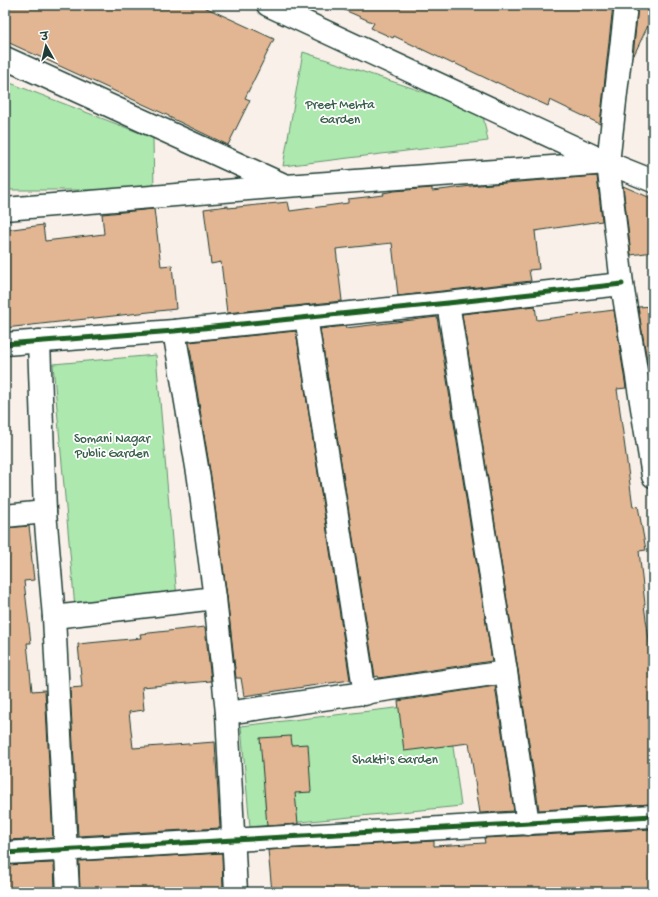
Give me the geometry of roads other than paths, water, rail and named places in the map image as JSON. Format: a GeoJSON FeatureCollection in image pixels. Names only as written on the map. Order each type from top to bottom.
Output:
{"type":"FeatureCollection","features":[{"type":"Feature","properties":{"kind":"street"},"geometry":{"type":"LineString","coordinates":[[268,5],[608,163],[653,181]]}},
{"type":"Feature","properties":{"kind":"street"},"geometry":{"type":"LineString","coordinates":[[626,5],[608,163],[622,284],[653,476]]}},
{"type":"Feature","properties":{"kind":"street"},"geometry":{"type":"LineString","coordinates":[[5,58],[286,186]]}},
{"type":"Feature","properties":{"kind":"street"},"geometry":{"type":"LineString","coordinates":[[5,209],[286,186],[608,163]]}},
{"type":"Feature","properties":{"kind":"street"},"geometry":{"type":"LineString","coordinates":[[5,344],[174,331],[622,284]]}},
{"type":"Feature","properties":{"kind":"street"},"geometry":{"type":"LineString","coordinates":[[448,303],[506,672],[528,824]]}},
{"type":"Feature","properties":{"kind":"street"},"geometry":{"type":"LineString","coordinates":[[306,317],[365,694]]}},
{"type":"Feature","properties":{"kind":"street"},"geometry":{"type":"LineString","coordinates":[[174,331],[199,479],[215,598],[227,713],[232,840],[236,892]]}},
{"type":"Feature","properties":{"kind":"street"},"geometry":{"type":"LineString","coordinates":[[39,341],[45,512],[54,617],[68,892]]}},
{"type":"Feature","properties":{"kind":"street"},"geometry":{"type":"LineString","coordinates":[[5,516],[45,512]]}},
{"type":"Feature","properties":{"kind":"street"},"geometry":{"type":"LineString","coordinates":[[54,617],[215,598]]}},
{"type":"Feature","properties":{"kind":"street"},"geometry":{"type":"LineString","coordinates":[[227,713],[365,694],[506,672]]}},
{"type":"Feature","properties":{"kind":"street"},"geometry":{"type":"LineString","coordinates":[[5,853],[653,816]]}},
{"type":"Feature","properties":{"kind":"park label","name":"Preet Mehta Garden"},"geometry":{"type":"Point","coordinates":[340,112]}},
{"type":"Feature","properties":{"kind":"park label","name":"Somani Nagar Public Garden"},"geometry":{"type":"Point","coordinates":[112,446]}},
{"type":"Feature","properties":{"kind":"park label","name":"Shakti's Garden"},"geometry":{"type":"Point","coordinates":[395,760]}}]}
